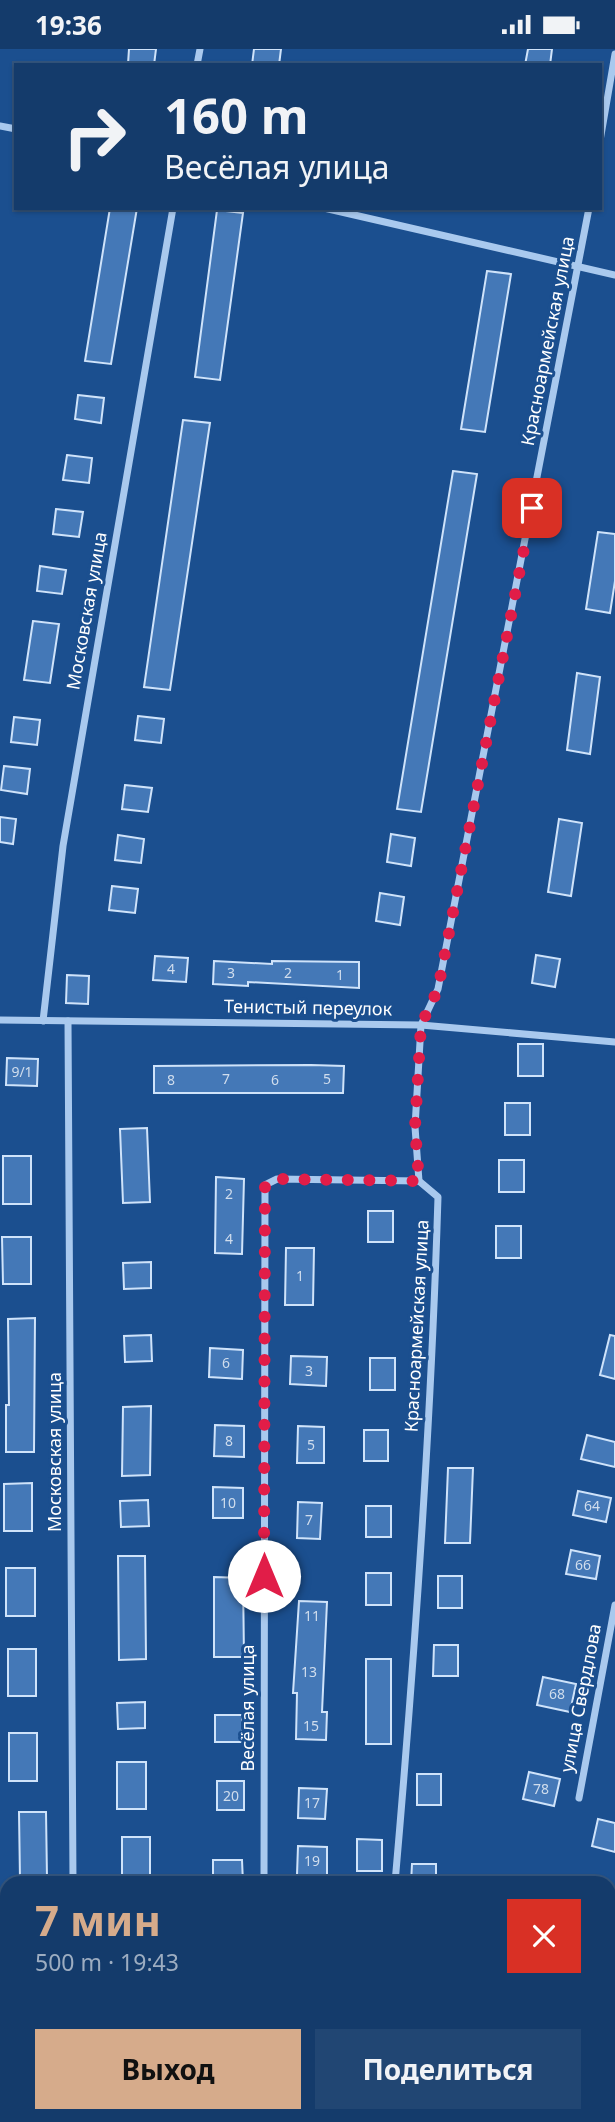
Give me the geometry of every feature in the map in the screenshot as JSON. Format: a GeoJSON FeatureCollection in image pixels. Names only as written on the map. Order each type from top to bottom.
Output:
{"type":"FeatureCollection","features":[{"type":"Feature","properties":{"kind":"street"},"geometry":{"type":"LineString","coordinates":[[602,129],[615,54]]}},
{"type":"Feature","properties":{"kind":"street","name":"Московская улица"},"geometry":{"type":"LineString","coordinates":[[43,1021],[63,846],[173,210]]}},
{"type":"Feature","properties":{"kind":"street"},"geometry":{"type":"LineString","coordinates":[[332,210],[615,275]]}},
{"type":"Feature","properties":{"kind":"street","name":"Красноармейская улица"},"geometry":{"type":"LineString","coordinates":[[396,1876],[419,1613],[436,1265],[438,1197],[419,1181],[415,1127],[421,1025],[438,989],[589,210]]}},
{"type":"Feature","properties":{"kind":"street","name":"Тенистый переулок"},"geometry":{"type":"LineString","coordinates":[[0,1020],[421,1025],[615,1042]]}},
{"type":"Feature","properties":{"kind":"street","name":"Московская улица"},"geometry":{"type":"LineString","coordinates":[[68,1021],[73,1876]]}},
{"type":"Feature","properties":{"kind":"street","name":"Весёлая улица"},"geometry":{"type":"LineString","coordinates":[[264,1876],[265,1185],[277,1179],[419,1181]]}},
{"type":"Feature","properties":{"kind":"street","name":"улица Свердлова"},"geometry":{"type":"LineString","coordinates":[[579,1798],[615,1605]]}},
{"type":"Feature","properties":{"kind":"building"},"geometry":{"type":"Polygon","coordinates":[[[129,49],[156,49],[154,63],[128,63],[129,49]]]}},
{"type":"Feature","properties":{"kind":"building"},"geometry":{"type":"Polygon","coordinates":[[[254,49],[281,49],[279,63],[252,63],[254,49]]]}},
{"type":"Feature","properties":{"kind":"building"},"geometry":{"type":"Polygon","coordinates":[[[528,49],[552,49],[550,63],[525,63],[528,49]]]}},
{"type":"Feature","properties":{"kind":"building"},"geometry":{"type":"Polygon","coordinates":[[[110,210],[137,210],[111,364],[85,361],[110,210]]]}},
{"type":"Feature","properties":{"kind":"building"},"geometry":{"type":"Polygon","coordinates":[[[217,210],[243,213],[220,380],[195,377],[217,210]]]}},
{"type":"Feature","properties":{"kind":"building"},"geometry":{"type":"Polygon","coordinates":[[[487,271],[511,274],[485,432],[461,429],[487,271]]]}},
{"type":"Feature","properties":{"kind":"building"},"geometry":{"type":"Polygon","coordinates":[[[78,395],[104,398],[101,423],[75,419],[78,395]]]}},
{"type":"Feature","properties":{"kind":"building"},"geometry":{"type":"Polygon","coordinates":[[[183,420],[210,423],[170,690],[144,687],[183,420]]]}},
{"type":"Feature","properties":{"kind":"building"},"geometry":{"type":"Polygon","coordinates":[[[67,455],[92,458],[89,483],[63,480],[67,455]]]}},
{"type":"Feature","properties":{"kind":"building"},"geometry":{"type":"Polygon","coordinates":[[[453,471],[477,474],[421,812],[397,809],[453,471]]]}},
{"type":"Feature","properties":{"kind":"building"},"geometry":{"type":"Polygon","coordinates":[[[56,509],[83,512],[79,537],[53,534],[56,509]]]}},
{"type":"Feature","properties":{"kind":"building"},"geometry":{"type":"Polygon","coordinates":[[[598,532],[615,534],[615,581],[610,613],[586,609],[598,532]]]}},
{"type":"Feature","properties":{"kind":"building"},"geometry":{"type":"Polygon","coordinates":[[[40,566],[66,570],[62,594],[37,591],[40,566]]]}},
{"type":"Feature","properties":{"kind":"building"},"geometry":{"type":"Polygon","coordinates":[[[33,621],[59,624],[50,683],[24,680],[33,621]]]}},
{"type":"Feature","properties":{"kind":"building"},"geometry":{"type":"Polygon","coordinates":[[[577,673],[600,677],[590,754],[567,750],[577,673]]]}},
{"type":"Feature","properties":{"kind":"building"},"geometry":{"type":"Polygon","coordinates":[[[138,716],[164,719],[161,743],[135,740],[138,716]]]}},
{"type":"Feature","properties":{"kind":"building"},"geometry":{"type":"Polygon","coordinates":[[[14,717],[40,720],[37,745],[11,742],[14,717]]]}},
{"type":"Feature","properties":{"kind":"building"},"geometry":{"type":"Polygon","coordinates":[[[4,766],[30,769],[27,794],[1,790],[4,766]]]}},
{"type":"Feature","properties":{"kind":"building"},"geometry":{"type":"Polygon","coordinates":[[[125,785],[152,788],[148,812],[122,809],[125,785]]]}},
{"type":"Feature","properties":{"kind":"building"},"geometry":{"type":"Polygon","coordinates":[[[0,817],[16,819],[13,844],[0,842],[0,817]]]}},
{"type":"Feature","properties":{"kind":"building"},"geometry":{"type":"Polygon","coordinates":[[[559,819],[582,823],[571,896],[548,892],[559,819]]]}},
{"type":"Feature","properties":{"kind":"building"},"geometry":{"type":"Polygon","coordinates":[[[391,834],[415,838],[411,866],[387,862],[391,834]]]}},
{"type":"Feature","properties":{"kind":"building"},"geometry":{"type":"Polygon","coordinates":[[[118,835],[144,839],[141,863],[115,860],[118,835]]]}},
{"type":"Feature","properties":{"kind":"building"},"geometry":{"type":"Polygon","coordinates":[[[112,886],[138,889],[135,913],[109,910],[112,886]]]}},
{"type":"Feature","properties":{"kind":"building"},"geometry":{"type":"Polygon","coordinates":[[[380,893],[404,897],[400,925],[376,921],[380,893]]]}},
{"type":"Feature","properties":{"kind":"building"},"geometry":{"type":"Polygon","coordinates":[[[536,955],[560,959],[555,987],[532,983],[536,955]]]}},
{"type":"Feature","properties":{"kind":"building"},"geometry":{"type":"Polygon","coordinates":[[[155,956],[188,958],[186,982],[153,980],[155,956]]]}},
{"type":"Feature","properties":{"kind":"building"},"geometry":{"type":"Polygon","coordinates":[[[214,961],[272,964],[272,961],[359,962],[359,988],[248,982],[248,986],[213,984],[214,961]]]}},
{"type":"Feature","properties":{"kind":"building"},"geometry":{"type":"Polygon","coordinates":[[[67,975],[89,976],[88,1004],[66,1003],[67,975]]]}},
{"type":"Feature","properties":{"kind":"building"},"geometry":{"type":"Polygon","coordinates":[[[518,1044],[543,1044],[543,1076],[518,1076],[518,1044]]]}},
{"type":"Feature","properties":{"kind":"building"},"geometry":{"type":"Polygon","coordinates":[[[7,1058],[38,1059],[37,1086],[6,1085],[7,1058]]]}},
{"type":"Feature","properties":{"kind":"building"},"geometry":{"type":"Polygon","coordinates":[[[154,1066],[344,1066],[343,1093],[154,1093],[154,1066]]]}},
{"type":"Feature","properties":{"kind":"building"},"geometry":{"type":"Polygon","coordinates":[[[505,1103],[530,1103],[530,1135],[505,1135],[505,1103]]]}},
{"type":"Feature","properties":{"kind":"building"},"geometry":{"type":"Polygon","coordinates":[[[147,1128],[150,1202],[123,1203],[120,1129],[147,1128]]]}},
{"type":"Feature","properties":{"kind":"building"},"geometry":{"type":"Polygon","coordinates":[[[3,1156],[31,1156],[31,1204],[3,1204],[3,1156]]]}},
{"type":"Feature","properties":{"kind":"building"},"geometry":{"type":"Polygon","coordinates":[[[499,1160],[524,1160],[524,1192],[499,1192],[499,1160]]]}},
{"type":"Feature","properties":{"kind":"building"},"geometry":{"type":"Polygon","coordinates":[[[216,1177],[244,1179],[242,1254],[215,1253],[216,1177]]]}},
{"type":"Feature","properties":{"kind":"building"},"geometry":{"type":"Polygon","coordinates":[[[368,1211],[393,1211],[393,1242],[368,1242],[368,1211]]]}},
{"type":"Feature","properties":{"kind":"building"},"geometry":{"type":"Polygon","coordinates":[[[496,1226],[521,1226],[521,1258],[496,1258],[496,1226]]]}},
{"type":"Feature","properties":{"kind":"building"},"geometry":{"type":"Polygon","coordinates":[[[2,1237],[31,1237],[31,1284],[3,1284],[2,1237]]]}},
{"type":"Feature","properties":{"kind":"building"},"geometry":{"type":"Polygon","coordinates":[[[286,1248],[314,1248],[313,1305],[285,1305],[286,1248]]]}},
{"type":"Feature","properties":{"kind":"building"},"geometry":{"type":"Polygon","coordinates":[[[151,1262],[151,1288],[124,1289],[123,1263],[151,1262]]]}},
{"type":"Feature","properties":{"kind":"building"},"geometry":{"type":"Polygon","coordinates":[[[35,1318],[34,1452],[6,1452],[6,1405],[9,1405],[8,1319],[35,1318]]]}},
{"type":"Feature","properties":{"kind":"building"},"geometry":{"type":"Polygon","coordinates":[[[151,1335],[152,1361],[125,1362],[124,1336],[151,1335]]]}},
{"type":"Feature","properties":{"kind":"building"},"geometry":{"type":"Polygon","coordinates":[[[610,1335],[615,1336],[615,1379],[600,1375],[610,1335]]]}},
{"type":"Feature","properties":{"kind":"building"},"geometry":{"type":"Polygon","coordinates":[[[210,1348],[243,1350],[242,1379],[209,1377],[210,1348]]]}},
{"type":"Feature","properties":{"kind":"building"},"geometry":{"type":"Polygon","coordinates":[[[291,1356],[327,1357],[326,1386],[290,1384],[291,1356]]]}},
{"type":"Feature","properties":{"kind":"building"},"geometry":{"type":"Polygon","coordinates":[[[370,1358],[395,1358],[395,1390],[370,1390],[370,1358]]]}},
{"type":"Feature","properties":{"kind":"building"},"geometry":{"type":"Polygon","coordinates":[[[151,1406],[150,1475],[122,1476],[123,1407],[151,1406]]]}},
{"type":"Feature","properties":{"kind":"building"},"geometry":{"type":"Polygon","coordinates":[[[215,1425],[244,1426],[244,1457],[214,1456],[215,1425]]]}},
{"type":"Feature","properties":{"kind":"building"},"geometry":{"type":"Polygon","coordinates":[[[298,1426],[324,1427],[324,1463],[297,1463],[298,1426]]]}},
{"type":"Feature","properties":{"kind":"building"},"geometry":{"type":"Polygon","coordinates":[[[364,1430],[388,1430],[388,1461],[364,1461],[364,1430]]]}},
{"type":"Feature","properties":{"kind":"building"},"geometry":{"type":"Polygon","coordinates":[[[587,1435],[615,1442],[615,1467],[581,1459],[587,1435]]]}},
{"type":"Feature","properties":{"kind":"building"},"geometry":{"type":"Polygon","coordinates":[[[448,1468],[473,1468],[470,1543],[445,1543],[448,1468]]]}},
{"type":"Feature","properties":{"kind":"building"},"geometry":{"type":"Polygon","coordinates":[[[32,1483],[32,1531],[4,1531],[4,1484],[32,1483]]]}},
{"type":"Feature","properties":{"kind":"building"},"geometry":{"type":"Polygon","coordinates":[[[213,1487],[243,1488],[243,1518],[213,1518],[213,1487]]]}},
{"type":"Feature","properties":{"kind":"building"},"geometry":{"type":"Polygon","coordinates":[[[578,1491],[611,1498],[606,1522],[573,1515],[578,1491]]]}},
{"type":"Feature","properties":{"kind":"building"},"geometry":{"type":"Polygon","coordinates":[[[148,1500],[149,1526],[121,1527],[120,1501],[148,1500]]]}},
{"type":"Feature","properties":{"kind":"building"},"geometry":{"type":"Polygon","coordinates":[[[298,1502],[322,1503],[320,1539],[297,1538],[298,1502]]]}},
{"type":"Feature","properties":{"kind":"building"},"geometry":{"type":"Polygon","coordinates":[[[366,1506],[391,1506],[391,1537],[366,1537],[366,1506]]]}},
{"type":"Feature","properties":{"kind":"building"},"geometry":{"type":"Polygon","coordinates":[[[571,1550],[600,1556],[596,1579],[566,1574],[571,1550]]]}},
{"type":"Feature","properties":{"kind":"building"},"geometry":{"type":"Polygon","coordinates":[[[118,1556],[145,1556],[146,1659],[119,1660],[118,1556]]]}},
{"type":"Feature","properties":{"kind":"building"},"geometry":{"type":"Polygon","coordinates":[[[6,1568],[35,1568],[35,1616],[6,1616],[6,1568]]]}},
{"type":"Feature","properties":{"kind":"building"},"geometry":{"type":"Polygon","coordinates":[[[366,1573],[391,1573],[391,1605],[366,1605],[366,1573]]]}},
{"type":"Feature","properties":{"kind":"building"},"geometry":{"type":"Polygon","coordinates":[[[438,1576],[462,1576],[462,1608],[438,1608],[438,1576]]]}},
{"type":"Feature","properties":{"kind":"building"},"geometry":{"type":"Polygon","coordinates":[[[214,1577],[243,1578],[244,1657],[214,1657],[214,1577]]]}},
{"type":"Feature","properties":{"kind":"building"},"geometry":{"type":"Polygon","coordinates":[[[299,1601],[327,1602],[322,1712],[327,1712],[326,1740],[296,1739],[297,1693],[293,1693],[299,1601]]]}},
{"type":"Feature","properties":{"kind":"building"},"geometry":{"type":"Polygon","coordinates":[[[434,1645],[458,1645],[458,1676],[433,1676],[434,1645]]]}},
{"type":"Feature","properties":{"kind":"building"},"geometry":{"type":"Polygon","coordinates":[[[8,1649],[36,1649],[36,1696],[8,1696],[8,1649]]]}},
{"type":"Feature","properties":{"kind":"building"},"geometry":{"type":"Polygon","coordinates":[[[366,1659],[391,1659],[391,1744],[366,1744],[366,1659]]]}},
{"type":"Feature","properties":{"kind":"building"},"geometry":{"type":"Polygon","coordinates":[[[543,1677],[576,1684],[570,1712],[537,1705],[543,1677]]]}},
{"type":"Feature","properties":{"kind":"building"},"geometry":{"type":"Polygon","coordinates":[[[145,1702],[145,1728],[118,1729],[117,1703],[145,1702]]]}},
{"type":"Feature","properties":{"kind":"building"},"geometry":{"type":"Polygon","coordinates":[[[215,1715],[242,1715],[242,1742],[215,1742],[215,1715]]]}},
{"type":"Feature","properties":{"kind":"building"},"geometry":{"type":"Polygon","coordinates":[[[9,1733],[37,1733],[37,1781],[9,1781],[9,1733]]]}},
{"type":"Feature","properties":{"kind":"building"},"geometry":{"type":"Polygon","coordinates":[[[117,1762],[146,1762],[146,1809],[117,1809],[117,1762]]]}},
{"type":"Feature","properties":{"kind":"building"},"geometry":{"type":"Polygon","coordinates":[[[529,1772],[560,1779],[554,1806],[523,1799],[529,1772]]]}},
{"type":"Feature","properties":{"kind":"building"},"geometry":{"type":"Polygon","coordinates":[[[417,1774],[441,1774],[441,1805],[417,1805],[417,1774]]]}},
{"type":"Feature","properties":{"kind":"building"},"geometry":{"type":"Polygon","coordinates":[[[217,1781],[244,1781],[244,1810],[217,1810],[217,1781]]]}},
{"type":"Feature","properties":{"kind":"building"},"geometry":{"type":"Polygon","coordinates":[[[299,1788],[327,1789],[325,1819],[298,1818],[299,1788]]]}},
{"type":"Feature","properties":{"kind":"building"},"geometry":{"type":"Polygon","coordinates":[[[19,1812],[46,1812],[47,1876],[20,1876],[19,1812]]]}},
{"type":"Feature","properties":{"kind":"building"},"geometry":{"type":"Polygon","coordinates":[[[598,1819],[615,1823],[615,1852],[592,1846],[598,1819]]]}},
{"type":"Feature","properties":{"kind":"building"},"geometry":{"type":"Polygon","coordinates":[[[122,1837],[150,1837],[150,1876],[122,1876],[122,1837]]]}},
{"type":"Feature","properties":{"kind":"building"},"geometry":{"type":"Polygon","coordinates":[[[357,1839],[382,1840],[382,1871],[357,1871],[357,1839]]]}},
{"type":"Feature","properties":{"kind":"building"},"geometry":{"type":"Polygon","coordinates":[[[298,1846],[327,1847],[327,1876],[297,1875],[298,1846]]]}},
{"type":"Feature","properties":{"kind":"building"},"geometry":{"type":"Polygon","coordinates":[[[213,1860],[242,1860],[243,1876],[213,1876],[213,1860]]]}},
{"type":"Feature","properties":{"kind":"building"},"geometry":{"type":"Polygon","coordinates":[[[412,1864],[436,1864],[436,1876],[411,1876],[412,1864]]]}},
{"type":"Feature","properties":{"kind":"route"},"geometry":{"type":"LineString","coordinates":[[264,1576],[265,1185],[277,1179],[419,1181],[415,1127],[421,1025],[438,989],[532,508]]}}]}
